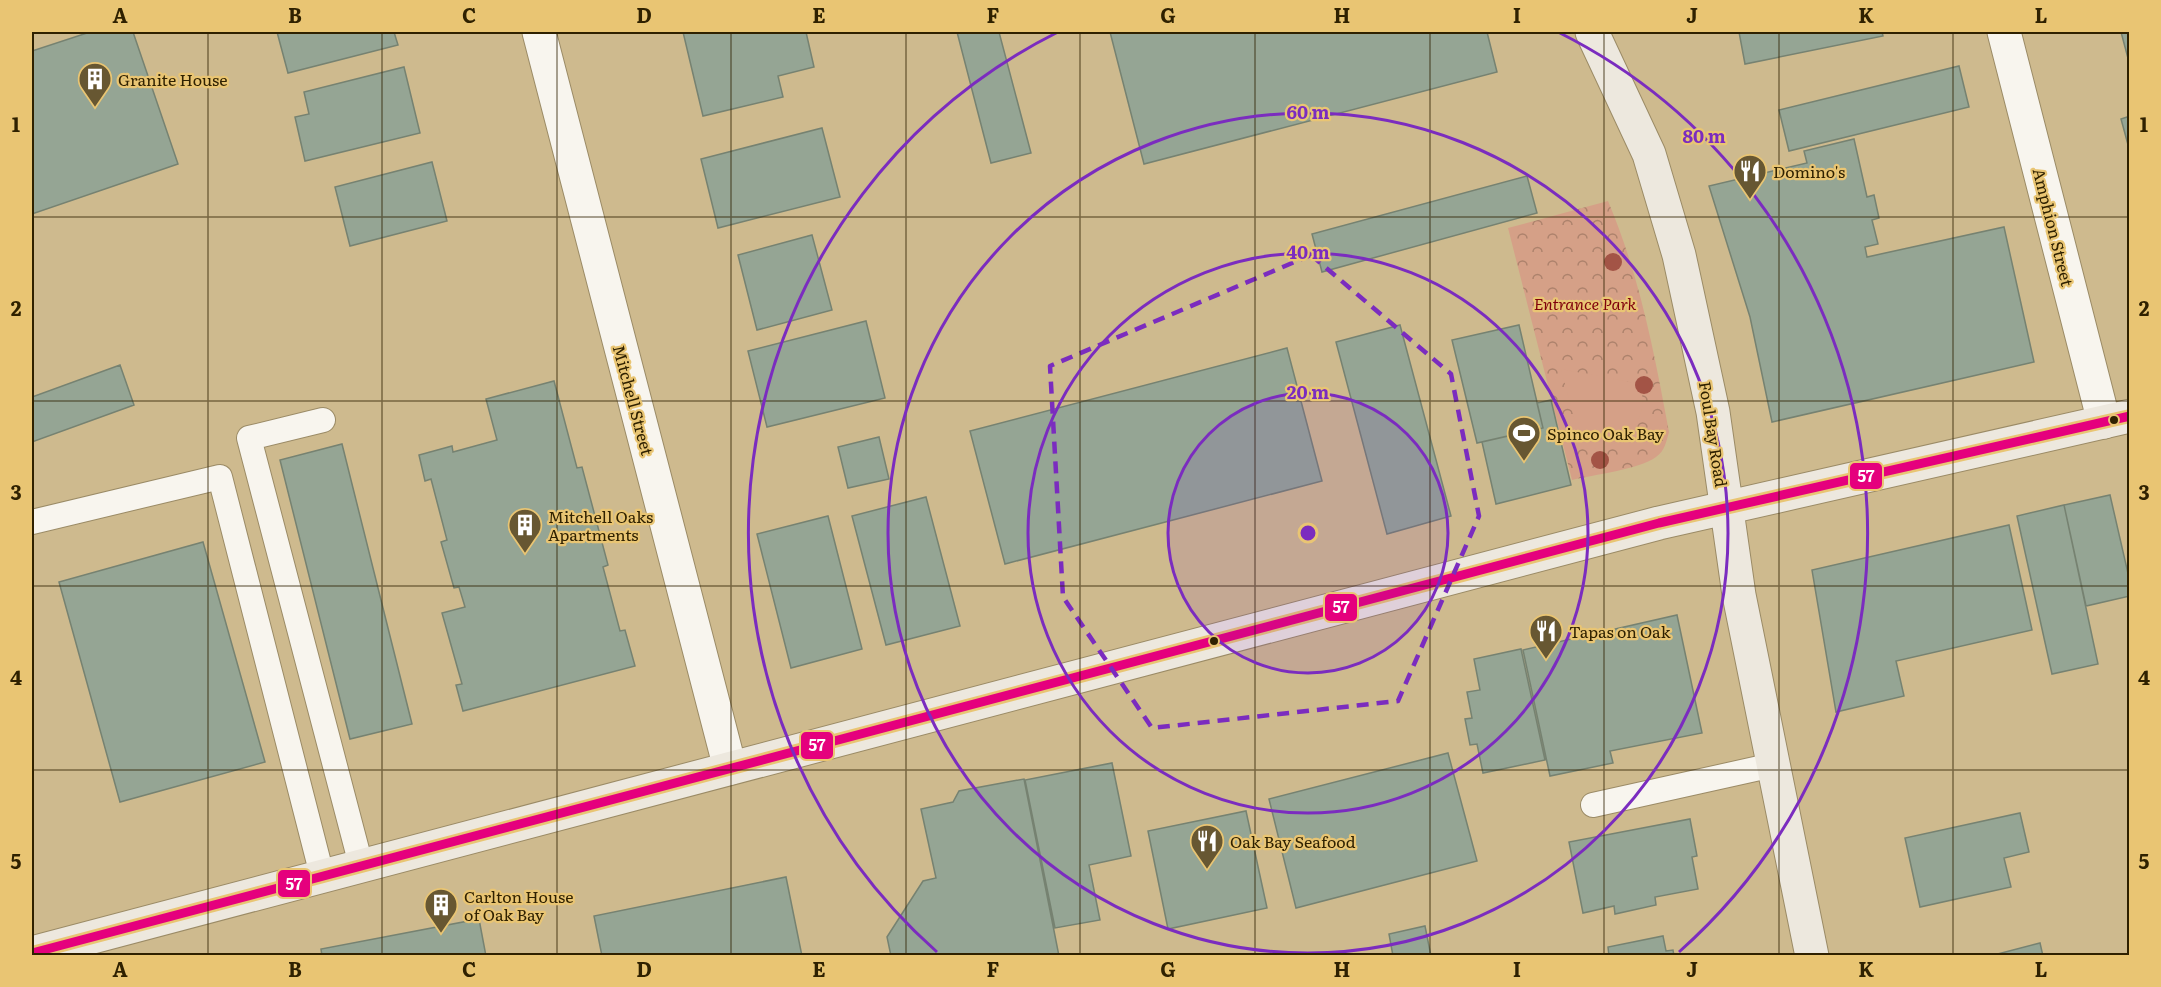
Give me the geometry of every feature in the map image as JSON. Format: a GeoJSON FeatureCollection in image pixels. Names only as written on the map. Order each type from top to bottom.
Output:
{"type":"FeatureCollection","features":[{"type":"Feature","properties":{"kind":"main road","name":"Foul Bay Road"},"geometry":{"type":"LineString","coordinates":[[1592,32],[1649,154],[1679,255],[1713,412],[1738,595],[1812,956]]}},
{"type":"Feature","properties":{"kind":"main road"},"geometry":{"type":"LineString","coordinates":[[32,953],[1659,524],[2116,419]]}},
{"type":"Feature","properties":{"kind":"street","name":"Mitchell Street"},"geometry":{"type":"LineString","coordinates":[[539,32],[730,768]]}},
{"type":"Feature","properties":{"kind":"street","name":"Amphion Street"},"geometry":{"type":"LineString","coordinates":[[2004,32],[2116,419]]}},
{"type":"Feature","properties":{"kind":"lane"},"geometry":{"type":"LineString","coordinates":[[323,420],[249,438],[361,866]]}},
{"type":"Feature","properties":{"kind":"lane"},"geometry":{"type":"LineString","coordinates":[[32,522],[220,477],[322,875]]}},
{"type":"Feature","properties":{"kind":"lane"},"geometry":{"type":"LineString","coordinates":[[1593,805],[1773,765]]}},
{"type":"Feature","properties":{"kind":"highlighted area"},"geometry":{"type":"Polygon","coordinates":[[[1311,255],[1451,374],[1479,516],[1398,701],[1152,728],[1063,597],[1050,366],[1311,255]]]}},
{"type":"Feature","properties":{"kind":"green space","name":"Entrance Park"},"geometry":{"type":"Polygon","coordinates":[[[1608,201],[1637,286],[1652,343],[1669,432],[1661,452],[1649,461],[1572,480],[1508,228],[1608,201]]]}},
{"type":"Feature","properties":{"kind":"green space"},"geometry":{"type":"Polygon","coordinates":[[[1561,369],[1640,384],[1643,403],[1641,413],[1636,423],[1622,439],[1593,449],[1582,447],[1561,369]]]}},
{"type":"Feature","properties":{"kind":"building","name":"Granite House"},"geometry":{"type":"Polygon","coordinates":[[[90,32],[133,32],[178,164],[32,214],[32,51],[90,32]]]}},
{"type":"Feature","properties":{"kind":"building"},"geometry":{"type":"Polygon","coordinates":[[[277,32],[394,32],[398,45],[288,73],[277,32]]]}},
{"type":"Feature","properties":{"kind":"building"},"geometry":{"type":"Polygon","coordinates":[[[683,32],[806,32],[814,67],[778,76],[783,97],[703,116],[683,32]]]}},
{"type":"Feature","properties":{"kind":"building"},"geometry":{"type":"Polygon","coordinates":[[[957,32],[999,32],[1031,153],[991,163],[957,32]]]}},
{"type":"Feature","properties":{"kind":"building"},"geometry":{"type":"Polygon","coordinates":[[[1110,32],[1487,32],[1497,72],[1144,164],[1110,32]]]}},
{"type":"Feature","properties":{"kind":"building"},"geometry":{"type":"Polygon","coordinates":[[[1739,32],[1882,32],[1883,36],[1745,64],[1739,32]]]}},
{"type":"Feature","properties":{"kind":"building"},"geometry":{"type":"Polygon","coordinates":[[[2121,32],[2130,32],[2130,62],[2129,62],[2121,32]]]}},
{"type":"Feature","properties":{"kind":"building"},"geometry":{"type":"Polygon","coordinates":[[[1959,66],[1969,107],[1789,151],[1779,110],[1959,66]]]}},
{"type":"Feature","properties":{"kind":"building"},"geometry":{"type":"Polygon","coordinates":[[[404,67],[420,133],[305,161],[295,117],[309,114],[304,92],[404,67]]]}},
{"type":"Feature","properties":{"kind":"building"},"geometry":{"type":"Polygon","coordinates":[[[2130,116],[2130,152],[2121,119],[2130,116]]]}},
{"type":"Feature","properties":{"kind":"building"},"geometry":{"type":"Polygon","coordinates":[[[822,128],[840,197],[718,228],[701,159],[822,128]]]}},
{"type":"Feature","properties":{"kind":"building"},"geometry":{"type":"Polygon","coordinates":[[[1854,139],[1867,197],[1874,195],[1879,218],[1872,220],[1878,244],[1865,247],[1867,257],[2004,227],[2034,362],[1772,422],[1750,317],[1709,186],[1807,163],[1804,151],[1854,139]]]}},
{"type":"Feature","properties":{"kind":"building"},"geometry":{"type":"Polygon","coordinates":[[[432,162],[447,221],[350,246],[335,187],[432,162]]]}},
{"type":"Feature","properties":{"kind":"building"},"geometry":{"type":"Polygon","coordinates":[[[1527,176],[1537,213],[1322,272],[1312,234],[1527,176]]]}},
{"type":"Feature","properties":{"kind":"building"},"geometry":{"type":"Polygon","coordinates":[[[812,235],[832,310],[757,330],[738,255],[812,235]]]}},
{"type":"Feature","properties":{"kind":"building"},"geometry":{"type":"Polygon","coordinates":[[[866,321],[885,398],[767,427],[748,351],[866,321]]]}},
{"type":"Feature","properties":{"kind":"building"},"geometry":{"type":"Polygon","coordinates":[[[1400,325],[1451,516],[1387,534],[1336,342],[1400,325]]]}},
{"type":"Feature","properties":{"kind":"building"},"geometry":{"type":"Polygon","coordinates":[[[1519,325],[1543,428],[1477,443],[1452,340],[1519,325]]]}},
{"type":"Feature","properties":{"kind":"building"},"geometry":{"type":"Polygon","coordinates":[[[1287,348],[1322,481],[1005,564],[970,431],[1287,348]]]}},
{"type":"Feature","properties":{"kind":"building"},"geometry":{"type":"Polygon","coordinates":[[[120,365],[134,405],[32,442],[32,397],[120,365]]]}},
{"type":"Feature","properties":{"kind":"building","name":"Mitchell Oaks Apartments"},"geometry":{"type":"Polygon","coordinates":[[[554,381],[577,468],[582,467],[608,565],[603,567],[620,631],[625,630],[635,666],[463,711],[456,685],[462,684],[442,613],[465,607],[459,587],[454,588],[441,542],[447,540],[431,479],[425,481],[419,455],[452,446],[453,452],[497,440],[486,399],[554,381]]]}},
{"type":"Feature","properties":{"kind":"building"},"geometry":{"type":"Polygon","coordinates":[[[1551,400],[1571,485],[1496,504],[1482,442],[1543,428],[1537,403],[1551,400]]]}},
{"type":"Feature","properties":{"kind":"building"},"geometry":{"type":"Polygon","coordinates":[[[879,437],[889,479],[848,488],[838,447],[879,437]]]}},
{"type":"Feature","properties":{"kind":"building"},"geometry":{"type":"Polygon","coordinates":[[[342,444],[412,724],[350,739],[280,460],[342,444]]]}},
{"type":"Feature","properties":{"kind":"building"},"geometry":{"type":"Polygon","coordinates":[[[2110,495],[2130,582],[2130,596],[2086,606],[2064,505],[2110,495]]]}},
{"type":"Feature","properties":{"kind":"building"},"geometry":{"type":"Polygon","coordinates":[[[926,497],[960,626],[886,645],[852,516],[926,497]]]}},
{"type":"Feature","properties":{"kind":"building"},"geometry":{"type":"Polygon","coordinates":[[[2064,505],[2098,664],[2052,674],[2017,516],[2064,505]]]}},
{"type":"Feature","properties":{"kind":"building"},"geometry":{"type":"Polygon","coordinates":[[[828,516],[862,649],[791,668],[757,534],[828,516]]]}},
{"type":"Feature","properties":{"kind":"building"},"geometry":{"type":"Polygon","coordinates":[[[2009,525],[2032,630],[1896,661],[1904,696],[1836,712],[1812,570],[2009,525]]]}},
{"type":"Feature","properties":{"kind":"building"},"geometry":{"type":"Polygon","coordinates":[[[203,542],[265,762],[120,802],[59,582],[203,542]]]}},
{"type":"Feature","properties":{"kind":"building"},"geometry":{"type":"Polygon","coordinates":[[[1677,615],[1702,733],[1610,751],[1613,763],[1550,776],[1523,650],[1677,615]]]}},
{"type":"Feature","properties":{"kind":"building"},"geometry":{"type":"Polygon","coordinates":[[[1521,649],[1545,760],[1483,773],[1477,744],[1470,745],[1465,719],[1472,718],[1467,692],[1480,690],[1474,659],[1521,649]]]}},
{"type":"Feature","properties":{"kind":"building"},"geometry":{"type":"Polygon","coordinates":[[[1448,753],[1477,861],[1296,908],[1269,799],[1448,753]]]}},
{"type":"Feature","properties":{"kind":"building"},"geometry":{"type":"Polygon","coordinates":[[[1112,763],[1131,856],[1089,865],[1100,920],[1055,928],[1025,780],[1112,763]]]}},
{"type":"Feature","properties":{"kind":"building"},"geometry":{"type":"Polygon","coordinates":[[[1024,779],[1059,956],[891,956],[887,937],[923,881],[936,878],[921,809],[953,802],[959,791],[1024,779]]]}},
{"type":"Feature","properties":{"kind":"building","name":"Oak Bay Seafood"},"geometry":{"type":"Polygon","coordinates":[[[1246,811],[1267,908],[1168,929],[1148,831],[1246,811]]]}},
{"type":"Feature","properties":{"kind":"building"},"geometry":{"type":"Polygon","coordinates":[[[2020,813],[2029,852],[2004,858],[2011,887],[1920,907],[1905,838],[2020,813]]]}},
{"type":"Feature","properties":{"kind":"building"},"geometry":{"type":"Polygon","coordinates":[[[1690,819],[1697,856],[1692,857],[1698,889],[1655,897],[1656,905],[1615,914],[1614,906],[1583,913],[1569,842],[1690,819]]]}},
{"type":"Feature","properties":{"kind":"building"},"geometry":{"type":"Polygon","coordinates":[[[786,877],[802,956],[602,956],[594,916],[786,877]]]}},
{"type":"Feature","properties":{"kind":"building","name":"Carlton House of Oak Bay"},"geometry":{"type":"Polygon","coordinates":[[[479,919],[486,956],[322,956],[321,949],[479,919]]]}},
{"type":"Feature","properties":{"kind":"building"},"geometry":{"type":"Polygon","coordinates":[[[1425,926],[1431,956],[1393,956],[1389,934],[1425,926]]]}},
{"type":"Feature","properties":{"kind":"building"},"geometry":{"type":"Polygon","coordinates":[[[1663,936],[1666,951],[1673,950],[1674,956],[1609,956],[1608,947],[1663,936]]]}},
{"type":"Feature","properties":{"kind":"building"},"geometry":{"type":"Polygon","coordinates":[[[2040,943],[2043,956],[1990,956],[2040,943]]]}},
{"type":"Feature","properties":{"kind":"transit line","name":"57"},"geometry":{"type":"LineString","coordinates":[[32,953],[1659,523],[2130,416]]}},
{"type":"Feature","properties":{"kind":"place","name":"Granite House"},"geometry":{"type":"Point","coordinates":[95,108]}},
{"type":"Feature","properties":{"kind":"place","name":"Domino's"},"geometry":{"type":"Point","coordinates":[1750,200]}},
{"type":"Feature","properties":{"kind":"place","name":"Spinco Oak Bay"},"geometry":{"type":"Point","coordinates":[1524,462]}},
{"type":"Feature","properties":{"kind":"place","name":"Mitchell Oaks Apartments"},"geometry":{"type":"Point","coordinates":[525,554]}},
{"type":"Feature","properties":{"kind":"place","name":"Tapas on Oak"},"geometry":{"type":"Point","coordinates":[1546,660]}},
{"type":"Feature","properties":{"kind":"place","name":"Oak Bay Seafood"},"geometry":{"type":"Point","coordinates":[1207,870]}},
{"type":"Feature","properties":{"kind":"place","name":"Carlton House of Oak Bay"},"geometry":{"type":"Point","coordinates":[441,934]}}]}
